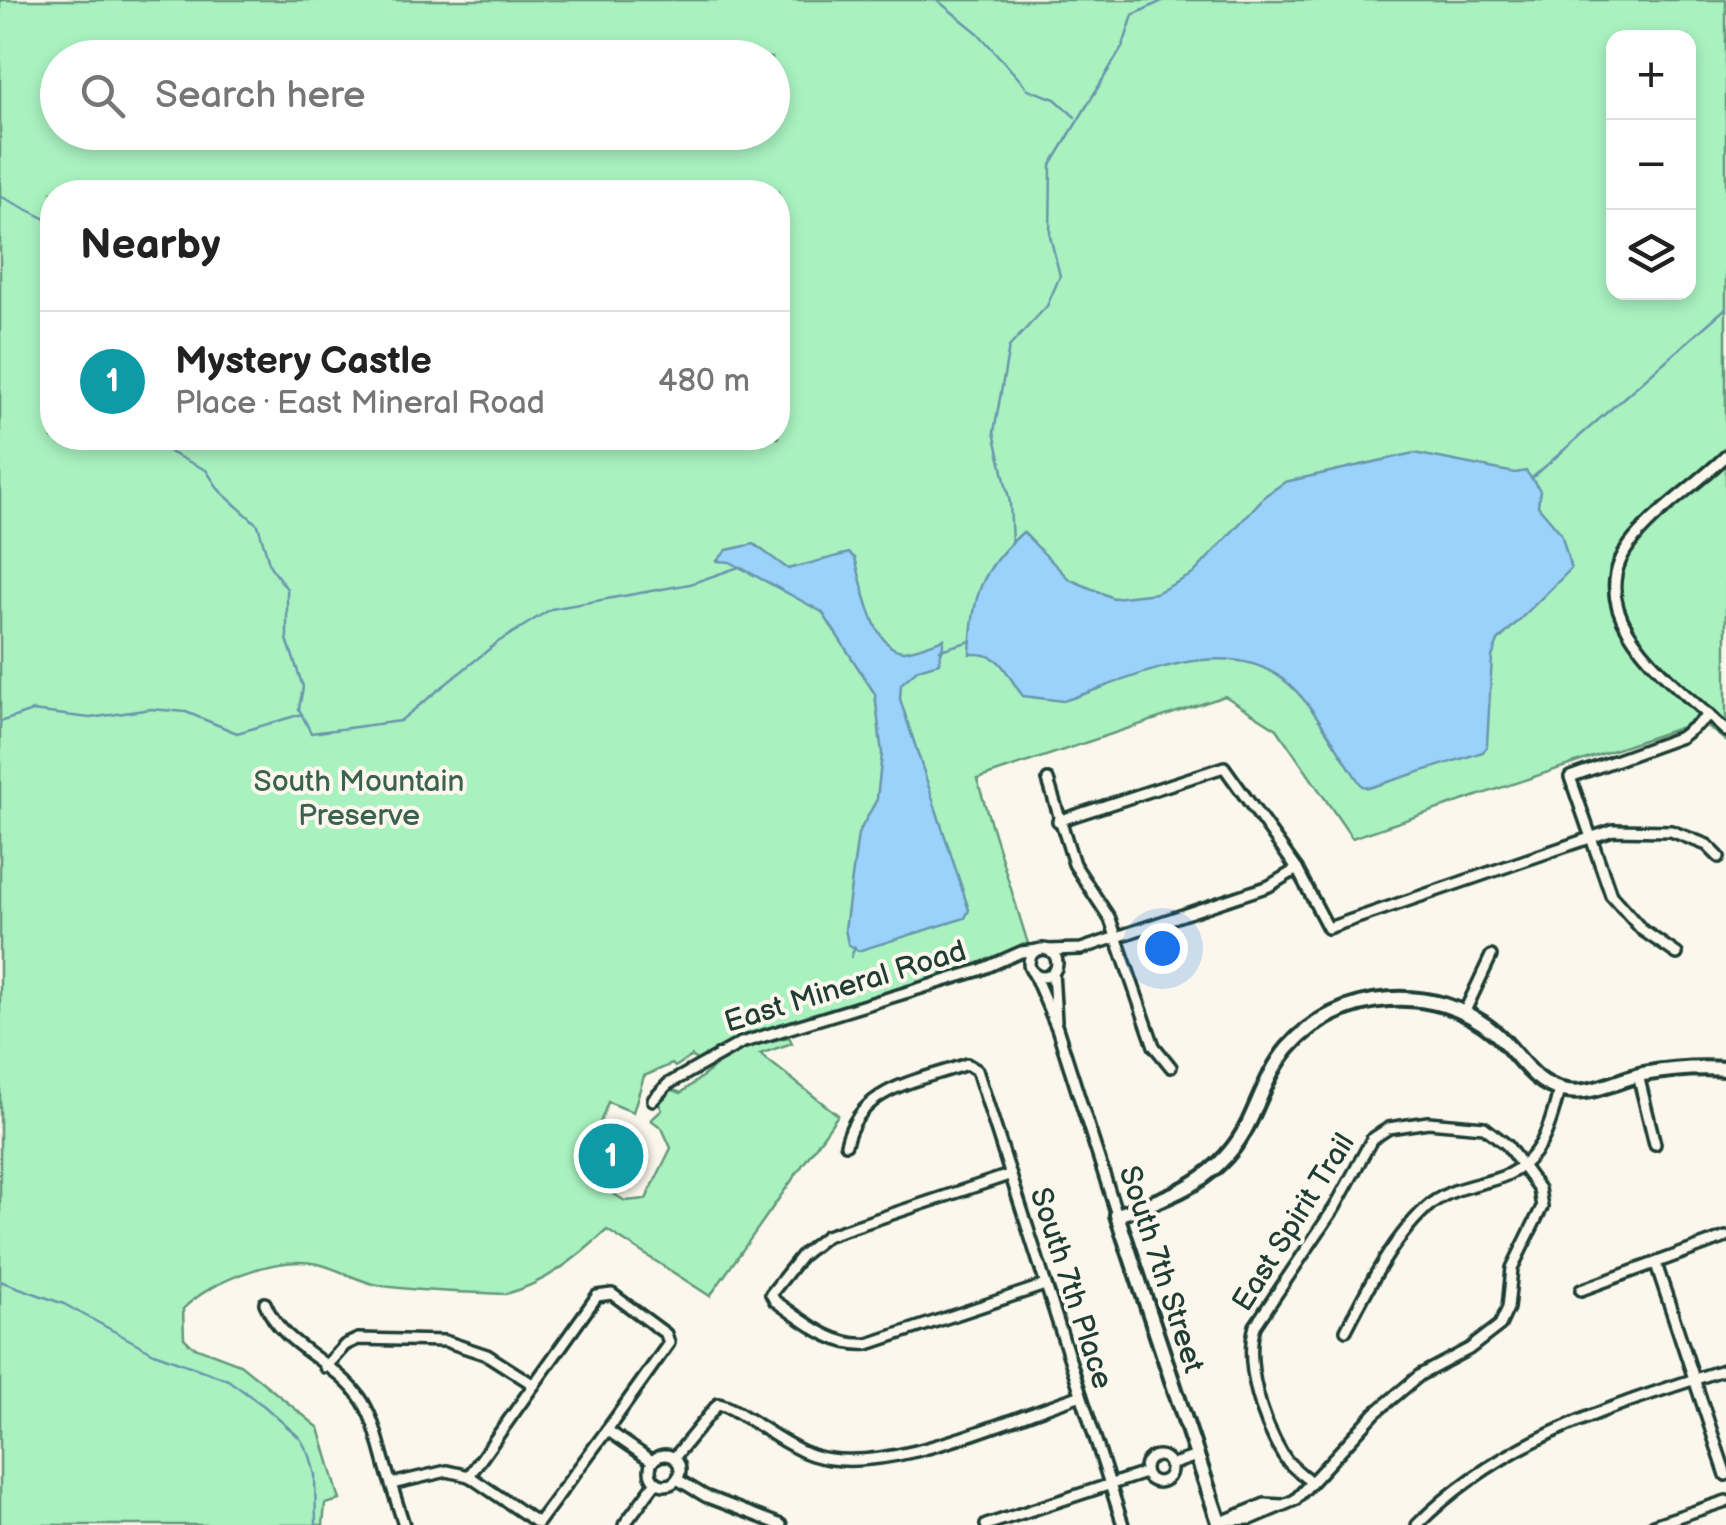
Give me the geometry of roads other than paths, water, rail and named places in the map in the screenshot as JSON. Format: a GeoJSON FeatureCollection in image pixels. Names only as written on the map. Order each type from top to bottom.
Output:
{"type":"FeatureCollection","features":[{"type":"Feature","properties":{"kind":"street"},"geometry":{"type":"LineString","coordinates":[[1726,456],[1633,540],[1615,582],[1616,610],[1624,628],[1726,731]]}},
{"type":"Feature","properties":{"kind":"street"},"geometry":{"type":"LineString","coordinates":[[1676,954],[1621,908],[1602,878],[1570,777],[1681,737],[1709,715]]}},
{"type":"Feature","properties":{"kind":"street"},"geometry":{"type":"LineString","coordinates":[[1058,821],[1224,767],[1297,870],[1328,928],[1588,838],[1637,828],[1671,831],[1707,845],[1719,856]]}},
{"type":"Feature","properties":{"kind":"street"},"geometry":{"type":"LineString","coordinates":[[1048,780],[1074,864],[1118,937],[1154,1046],[1171,1067]]}},
{"type":"Feature","properties":{"kind":"street","name":"East Mineral Road"},"geometry":{"type":"LineString","coordinates":[[653,1100],[668,1084],[741,1042],[1007,958],[1043,950],[1081,949],[1269,886],[1297,870]]}},
{"type":"Feature","properties":{"kind":"street","name":"East Mineral Road"},"geometry":{"type":"LineString","coordinates":[[1054,970],[1081,949]]}},
{"type":"Feature","properties":{"kind":"street"},"geometry":{"type":"LineString","coordinates":[[1043,950],[1031,967],[1044,976],[1054,970]]}},
{"type":"Feature","properties":{"kind":"street","name":"South 7th Street"},"geometry":{"type":"LineString","coordinates":[[1043,950],[1056,958],[1057,1028]]}},
{"type":"Feature","properties":{"kind":"street"},"geometry":{"type":"LineString","coordinates":[[1464,1013],[1491,956]]}},
{"type":"Feature","properties":{"kind":"street","name":"East Mineral Road"},"geometry":{"type":"LineString","coordinates":[[1007,958],[1031,967]]}},
{"type":"Feature","properties":{"kind":"street","name":"South 7th Street"},"geometry":{"type":"LineString","coordinates":[[1031,967],[1057,1028],[1222,1523]]}},
{"type":"Feature","properties":{"kind":"street"},"geometry":{"type":"LineString","coordinates":[[1118,1215],[1176,1195],[1214,1170],[1238,1142],[1280,1058],[1321,1020],[1386,998],[1438,1002],[1464,1013],[1508,1043],[1534,1076],[1559,1090],[1578,1093],[1674,1068],[1726,1068]]}},
{"type":"Feature","properties":{"kind":"street","name":"South 7th Place"},"geometry":{"type":"LineString","coordinates":[[846,1144],[854,1117],[874,1098],[973,1066],[1123,1525]]}},
{"type":"Feature","properties":{"kind":"street"},"geometry":{"type":"LineString","coordinates":[[1638,1076],[1654,1144]]}},
{"type":"Feature","properties":{"kind":"street"},"geometry":{"type":"LineString","coordinates":[[1346,1330],[1420,1213],[1453,1190],[1497,1178],[1522,1166],[1541,1144],[1559,1090]]}},
{"type":"Feature","properties":{"kind":"street","name":"East Spirit Trail"},"geometry":{"type":"LineString","coordinates":[[1311,1482],[1278,1446],[1249,1347],[1269,1301],[1335,1208],[1372,1139],[1390,1128],[1465,1123],[1484,1127],[1507,1145],[1522,1166]]}},
{"type":"Feature","properties":{"kind":"street"},"geometry":{"type":"LineString","coordinates":[[1222,1523],[1251,1519],[1295,1500],[1351,1436],[1406,1388],[1500,1324],[1508,1308],[1512,1268],[1542,1207],[1539,1189],[1522,1166]]}},
{"type":"Feature","properties":{"kind":"street"},"geometry":{"type":"LineString","coordinates":[[1010,1175],[826,1236],[801,1256],[771,1294],[774,1301],[850,1346],[868,1344],[1045,1285]]}},
{"type":"Feature","properties":{"kind":"street"},"geometry":{"type":"LineString","coordinates":[[1580,1290],[1726,1237]]}},
{"type":"Feature","properties":{"kind":"street"},"geometry":{"type":"LineString","coordinates":[[1656,1264],[1726,1476]]}},
{"type":"Feature","properties":{"kind":"street"},"geometry":{"type":"LineString","coordinates":[[391,1484],[447,1471],[469,1476],[538,1522],[669,1344],[666,1334],[612,1294],[597,1296],[469,1476]]}},
{"type":"Feature","properties":{"kind":"street"},"geometry":{"type":"LineString","coordinates":[[266,1303],[272,1322],[364,1404],[404,1525]]}},
{"type":"Feature","properties":{"kind":"street"},"geometry":{"type":"LineString","coordinates":[[325,1367],[345,1345],[358,1339],[446,1341],[487,1354],[534,1386]]}},
{"type":"Feature","properties":{"kind":"street"},"geometry":{"type":"LineString","coordinates":[[1417,1525],[1463,1483],[1522,1445],[1571,1421],[1726,1369]]}},
{"type":"Feature","properties":{"kind":"street"},"geometry":{"type":"LineString","coordinates":[[674,1458],[718,1404],[786,1446],[817,1457],[850,1462],[893,1458],[1079,1396]]}},
{"type":"Feature","properties":{"kind":"street"},"geometry":{"type":"LineString","coordinates":[[607,1430],[652,1461]]}},
{"type":"Feature","properties":{"kind":"street"},"geometry":{"type":"LineString","coordinates":[[652,1461],[665,1455],[674,1458],[680,1470],[670,1484],[656,1482]]}},
{"type":"Feature","properties":{"kind":"street"},"geometry":{"type":"LineString","coordinates":[[1170,1466],[1198,1456]]}},
{"type":"Feature","properties":{"kind":"street"},"geometry":{"type":"LineString","coordinates":[[1152,1457],[1162,1457],[1170,1466],[1169,1475],[1162,1482],[1152,1481],[1145,1473],[1152,1457]]}},
{"type":"Feature","properties":{"kind":"street"},"geometry":{"type":"LineString","coordinates":[[652,1461],[650,1470],[656,1482]]}},
{"type":"Feature","properties":{"kind":"street"},"geometry":{"type":"LineString","coordinates":[[986,1525],[1145,1473]]}},
{"type":"Feature","properties":{"kind":"street"},"geometry":{"type":"LineString","coordinates":[[677,1479],[705,1496],[781,1525]]}},
{"type":"Feature","properties":{"kind":"street"},"geometry":{"type":"LineString","coordinates":[[624,1525],[656,1482]]}},
{"type":"Feature","properties":{"kind":"street"},"geometry":{"type":"LineString","coordinates":[[1653,1525],[1726,1500]]}},
{"type":"Feature","properties":{"kind":"water"},"geometry":{"type":"Polygon","coordinates":[[[1414,453],[1515,473],[1526,471],[1540,490],[1538,506],[1561,533],[1571,569],[1498,641],[1492,657],[1487,745],[1483,752],[1369,788],[1362,786],[1300,695],[1265,668],[1208,659],[1148,672],[1063,701],[1023,696],[997,660],[970,654],[973,616],[981,586],[997,559],[1023,532],[1069,579],[1113,598],[1156,593],[1193,574],[1266,495],[1285,482],[1414,453]]]}},
{"type":"Feature","properties":{"kind":"water"},"geometry":{"type":"Polygon","coordinates":[[[754,544],[788,569],[849,553],[855,558],[871,614],[885,641],[894,649],[905,651],[944,639],[939,663],[918,669],[901,684],[900,699],[969,910],[965,918],[858,951],[848,944],[845,929],[858,834],[877,799],[882,754],[875,694],[822,612],[730,562],[717,561],[727,550],[754,544]]]}},
{"type":"Feature","properties":{"kind":"waterway"},"geometry":{"type":"LineString","coordinates":[[937,0],[978,33],[1028,89],[1055,99],[1075,117]]}},
{"type":"Feature","properties":{"kind":"waterway"},"geometry":{"type":"LineString","coordinates":[[1012,543],[1010,503],[994,432],[1009,347],[1047,306],[1060,276],[1050,236],[1051,165],[1123,46],[1133,15],[1164,0]]}},
{"type":"Feature","properties":{"kind":"waterway"},"geometry":{"type":"LineString","coordinates":[[0,196],[40,216]]}},
{"type":"Feature","properties":{"kind":"waterway"},"geometry":{"type":"LineString","coordinates":[[1532,478],[1726,308]]}},
{"type":"Feature","properties":{"kind":"waterway"},"geometry":{"type":"LineString","coordinates":[[168,450],[206,470],[220,491],[258,525],[270,566],[287,589],[287,639],[303,687],[299,709],[311,733],[400,721],[498,642],[551,609],[690,584],[739,567]]}},
{"type":"Feature","properties":{"kind":"waterway"},"geometry":{"type":"LineString","coordinates":[[940,650],[971,641]]}},
{"type":"Feature","properties":{"kind":"waterway"},"geometry":{"type":"LineString","coordinates":[[0,722],[32,711],[90,718],[151,709],[186,712],[237,733],[302,714]]}},
{"type":"Feature","properties":{"kind":"waterway"},"geometry":{"type":"LineString","coordinates":[[851,957],[855,947]]}},
{"type":"Feature","properties":{"kind":"waterway"},"geometry":{"type":"LineString","coordinates":[[0,1281],[64,1304],[154,1353],[228,1380],[264,1406],[300,1438],[310,1456],[315,1475],[316,1525]]}},
{"type":"Feature","properties":{"kind":"place","name":"Mystery Castle"},"geometry":{"type":"Point","coordinates":[611,1156]}},
{"type":"Feature","properties":{"kind":"park label","name":"South Mountain Preserve"},"geometry":{"type":"Point","coordinates":[359,798]}}]}
